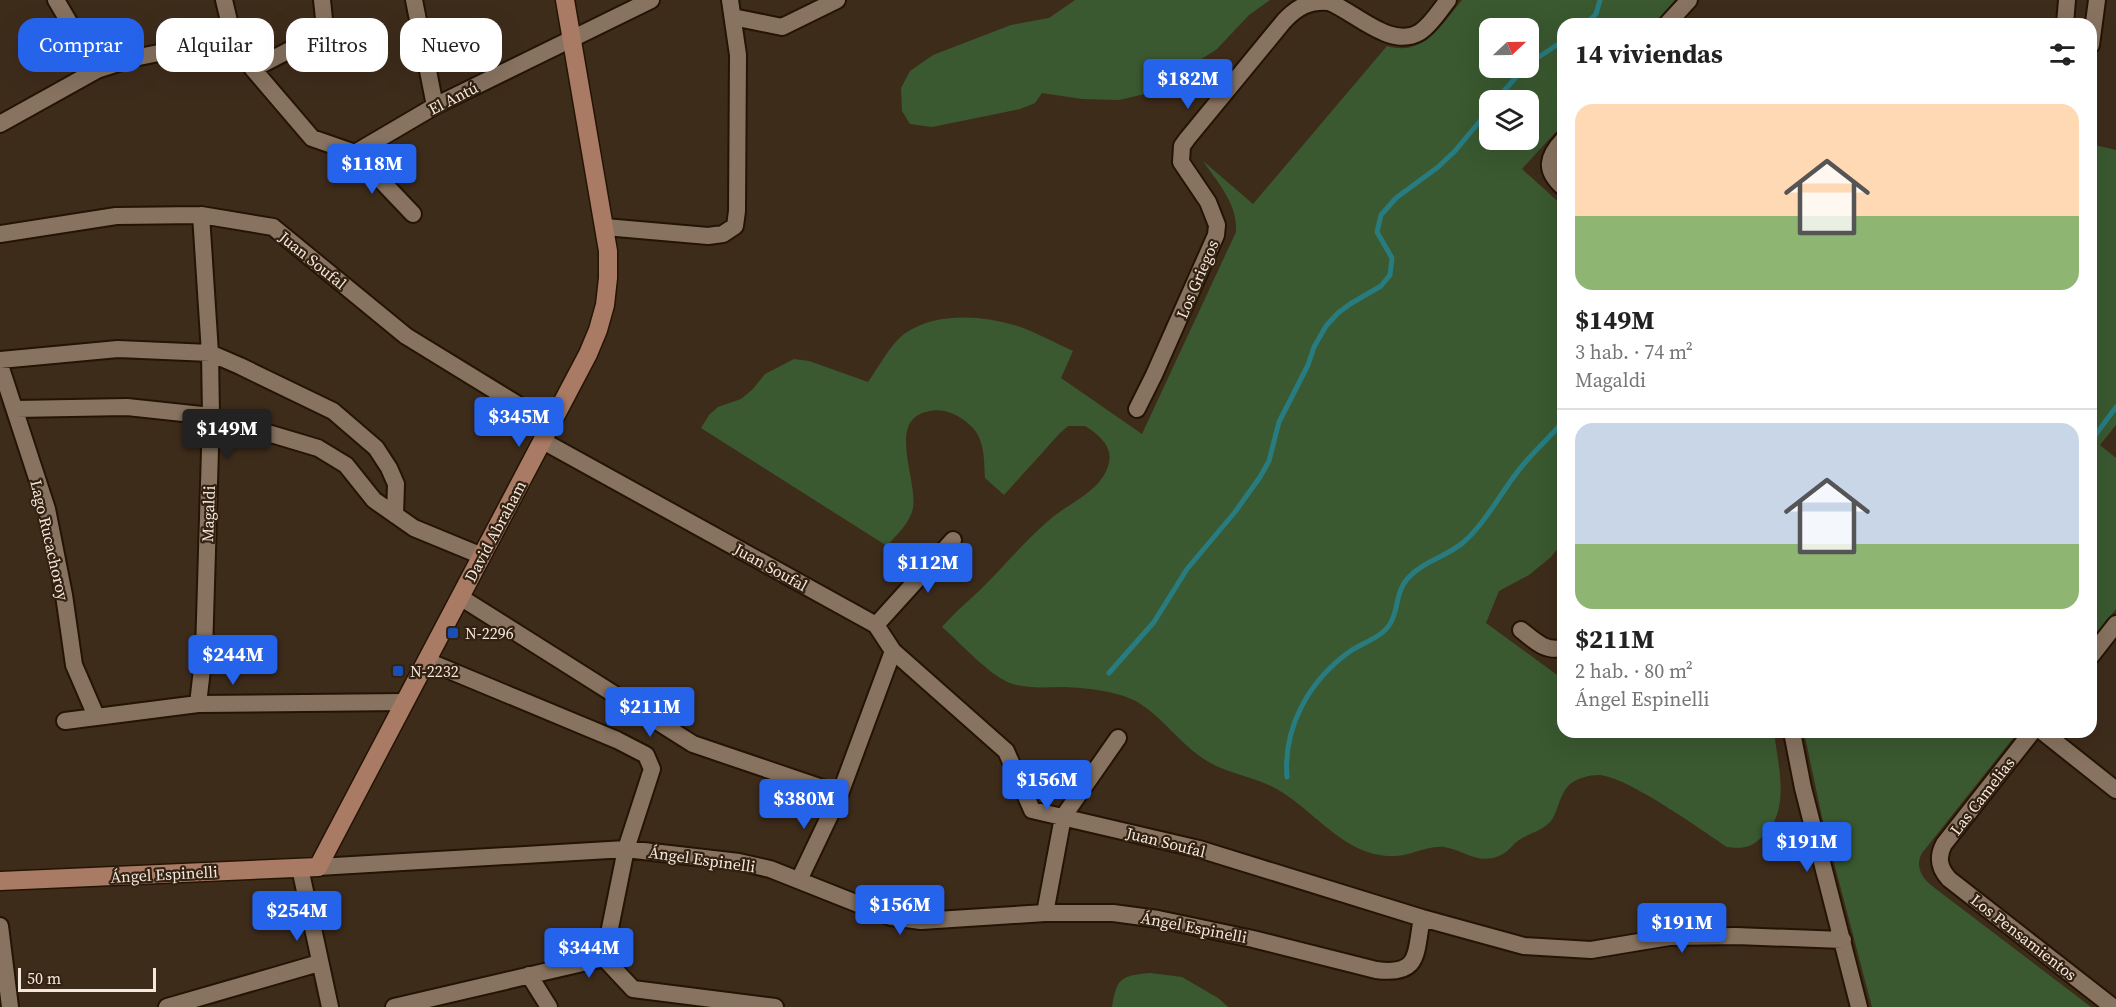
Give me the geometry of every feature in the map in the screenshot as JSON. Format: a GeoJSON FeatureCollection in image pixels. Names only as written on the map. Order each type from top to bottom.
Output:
{"type":"FeatureCollection","features":[{"type":"Feature","properties":{"kind":"main road","name":"David Abraham"},"geometry":{"type":"LineString","coordinates":[[309,868],[405,702],[588,354],[598,330],[605,305],[608,278],[605,226],[565,0]]}},
{"type":"Feature","properties":{"kind":"main road","name":"Ángel Espinelli"},"geometry":{"type":"LineString","coordinates":[[0,881],[309,868]]}},
{"type":"Feature","properties":{"kind":"street"},"geometry":{"type":"LineString","coordinates":[[56,0],[67,18]]}},
{"type":"Feature","properties":{"kind":"street"},"geometry":{"type":"LineString","coordinates":[[224,0],[228,18]]}},
{"type":"Feature","properties":{"kind":"street"},"geometry":{"type":"LineString","coordinates":[[274,58],[315,38],[322,31],[324,19],[322,0]]}},
{"type":"Feature","properties":{"kind":"street"},"geometry":{"type":"LineString","coordinates":[[414,0],[435,106]]}},
{"type":"Feature","properties":{"kind":"street","name":"El Antú"},"geometry":{"type":"LineString","coordinates":[[355,153],[435,106],[651,0]]}},
{"type":"Feature","properties":{"kind":"street"},"geometry":{"type":"LineString","coordinates":[[605,226],[708,236],[723,234],[735,226],[738,77],[730,0]]}},
{"type":"Feature","properties":{"kind":"street"},"geometry":{"type":"LineString","coordinates":[[733,17],[782,27],[837,0]]}},
{"type":"Feature","properties":{"kind":"street","name":"Los Griegos"},"geometry":{"type":"LineString","coordinates":[[1137,408],[1216,235],[1216,225],[1208,202],[1181,162],[1182,146],[1187,139],[1284,21],[1301,6],[1320,0],[1329,2],[1385,33],[1403,37],[1420,32],[1448,0]]}},
{"type":"Feature","properties":{"kind":"street"},"geometry":{"type":"LineString","coordinates":[[1672,18],[1689,0]]}},
{"type":"Feature","properties":{"kind":"street"},"geometry":{"type":"LineString","coordinates":[[2066,18],[2067,0]]}},
{"type":"Feature","properties":{"kind":"street"},"geometry":{"type":"LineString","coordinates":[[2095,18],[2097,0]]}},
{"type":"Feature","properties":{"kind":"street"},"geometry":{"type":"LineString","coordinates":[[0,124],[93,72]]}},
{"type":"Feature","properties":{"kind":"street"},"geometry":{"type":"LineString","coordinates":[[256,72],[312,138],[355,153],[413,214]]}},
{"type":"Feature","properties":{"kind":"street"},"geometry":{"type":"LineString","coordinates":[[1557,147],[1552,153],[1549,166],[1557,180]]}},
{"type":"Feature","properties":{"kind":"street","name":"Juan Soufal"},"geometry":{"type":"LineString","coordinates":[[0,234],[116,216],[201,215],[273,227],[406,336],[547,433],[876,625],[893,651],[1006,752],[1032,810],[1199,849],[1422,918],[1524,946],[1591,950],[1669,937],[1736,936],[1843,940]]}},
{"type":"Feature","properties":{"kind":"street","name":"Magaldi"},"geometry":{"type":"LineString","coordinates":[[198,704],[204,652],[211,416],[210,353],[201,215]]}},
{"type":"Feature","properties":{"kind":"street"},"geometry":{"type":"LineString","coordinates":[[0,360],[118,350],[210,353],[333,411],[376,448],[396,484],[395,515]]}},
{"type":"Feature","properties":{"kind":"street","name":"Lago Rucachoroy"},"geometry":{"type":"LineString","coordinates":[[0,365],[47,509],[64,595],[74,665],[96,716]]}},
{"type":"Feature","properties":{"kind":"street"},"geometry":{"type":"LineString","coordinates":[[15,409],[127,406],[211,416],[318,448],[346,465],[374,500],[414,528],[482,556]]}},
{"type":"Feature","properties":{"kind":"street"},"geometry":{"type":"LineString","coordinates":[[876,625],[953,540]]}},
{"type":"Feature","properties":{"kind":"street"},"geometry":{"type":"LineString","coordinates":[[460,597],[693,744],[840,794]]}},
{"type":"Feature","properties":{"kind":"street"},"geometry":{"type":"LineString","coordinates":[[2097,648],[2116,624]]}},
{"type":"Feature","properties":{"kind":"street"},"geometry":{"type":"LineString","coordinates":[[1521,630],[1539,645],[1548,649],[1557,648]]}},
{"type":"Feature","properties":{"kind":"street"},"geometry":{"type":"LineString","coordinates":[[799,880],[840,794],[893,651]]}},
{"type":"Feature","properties":{"kind":"street"},"geometry":{"type":"LineString","coordinates":[[427,661],[617,740],[646,755],[652,769],[626,849],[604,958]]}},
{"type":"Feature","properties":{"kind":"street"},"geometry":{"type":"LineString","coordinates":[[65,721],[198,704],[405,702]]}},
{"type":"Feature","properties":{"kind":"street"},"geometry":{"type":"LineString","coordinates":[[1045,913],[1063,817],[1118,738]]}},
{"type":"Feature","properties":{"kind":"street"},"geometry":{"type":"LineString","coordinates":[[1793,738],[1803,788],[1859,1007]]}},
{"type":"Feature","properties":{"kind":"street","name":"Las Camelias"},"geometry":{"type":"LineString","coordinates":[[1940,863],[1940,852],[1944,844],[2027,738]]}},
{"type":"Feature","properties":{"kind":"street"},"geometry":{"type":"LineString","coordinates":[[2051,738],[2116,790]]}},
{"type":"Feature","properties":{"kind":"street","name":"Ángel Espinelli"},"geometry":{"type":"LineString","coordinates":[[309,868],[626,849],[739,862],[770,869],[891,918],[921,921],[1045,913],[1113,913],[1158,919],[1253,939],[1391,972],[1404,970],[1413,963],[1422,918]]}},
{"type":"Feature","properties":{"kind":"street","name":"Los Pensamientos"},"geometry":{"type":"LineString","coordinates":[[1940,863],[1949,879],[2113,1007]]}},
{"type":"Feature","properties":{"kind":"street"},"geometry":{"type":"LineString","coordinates":[[309,868],[319,963],[330,1007]]}},
{"type":"Feature","properties":{"kind":"street"},"geometry":{"type":"LineString","coordinates":[[0,926],[10,1007]]}},
{"type":"Feature","properties":{"kind":"street"},"geometry":{"type":"LineString","coordinates":[[394,1007],[604,958]]}},
{"type":"Feature","properties":{"kind":"street"},"geometry":{"type":"LineString","coordinates":[[604,958],[633,989],[775,1007]]}},
{"type":"Feature","properties":{"kind":"street"},"geometry":{"type":"LineString","coordinates":[[167,1007],[319,963]]}},
{"type":"Feature","properties":{"kind":"street"},"geometry":{"type":"LineString","coordinates":[[529,975],[549,1007]]}},
{"type":"Feature","properties":{"kind":"green space"},"geometry":{"type":"Polygon","coordinates":[[[1075,0],[1270,0],[1249,15],[1217,49],[1149,93],[1119,100],[1082,99],[1042,93],[1035,103],[1020,109],[932,127],[910,124],[902,111],[901,88],[910,71],[933,55],[1011,25],[1049,18],[1075,0]]]}},
{"type":"Feature","properties":{"kind":"green space"},"geometry":{"type":"Polygon","coordinates":[[[1462,0],[1675,0],[1659,18],[1557,18],[1557,131],[1522,169],[1557,201],[1557,550],[1529,575],[1499,591],[1486,623],[1557,675],[1557,738],[1775,738],[1781,788],[1777,816],[1771,828],[1749,846],[1727,847],[1645,794],[1612,778],[1599,775],[1583,777],[1569,785],[1550,822],[1519,840],[1504,854],[1493,858],[1478,858],[1444,847],[1395,856],[1360,849],[1345,841],[1288,796],[1273,787],[1218,767],[1201,757],[1139,703],[1103,691],[1013,684],[985,667],[942,627],[1039,529],[1100,481],[1110,456],[1106,445],[1090,429],[1085,426],[1068,426],[1004,495],[985,478],[981,444],[976,431],[971,426],[957,416],[942,411],[930,411],[917,416],[909,425],[906,437],[913,508],[906,523],[887,546],[701,428],[709,415],[718,407],[741,399],[765,374],[794,359],[809,361],[868,382],[904,334],[929,322],[972,318],[1014,325],[1073,351],[1061,378],[1142,434],[1236,232],[1234,212],[1230,203],[1203,161],[1253,204],[1387,46],[1411,47],[1430,36],[1462,0]]]}},
{"type":"Feature","properties":{"kind":"green space"},"geometry":{"type":"Polygon","coordinates":[[[2097,145],[2116,150],[2116,425],[2100,445],[2116,458],[2116,609],[2097,633],[2097,145]]]}},
{"type":"Feature","properties":{"kind":"green space"},"geometry":{"type":"Polygon","coordinates":[[[1805,738],[2013,738],[1922,853],[1919,862],[1920,871],[1932,886],[2091,1007],[1872,1007],[1822,817],[1805,738]]]}},
{"type":"Feature","properties":{"kind":"green space"},"geometry":{"type":"Polygon","coordinates":[[[1150,973],[1182,977],[1218,998],[1228,1007],[1112,1007],[1116,989],[1122,980],[1133,975],[1150,973]]]}},
{"type":"Feature","properties":{"kind":"waterway"},"geometry":{"type":"LineString","coordinates":[[1592,18],[1596,14],[1600,0]]}},
{"type":"Feature","properties":{"kind":"waterway"},"geometry":{"type":"LineString","coordinates":[[1539,57],[1557,45]]}},
{"type":"Feature","properties":{"kind":"waterway"},"geometry":{"type":"LineString","coordinates":[[1505,90],[1515,78]]}},
{"type":"Feature","properties":{"kind":"waterway"},"geometry":{"type":"LineString","coordinates":[[1109,673],[1154,622],[1187,569],[1235,512],[1260,477],[1269,461],[1279,422],[1326,326],[1350,304],[1381,286],[1390,275],[1392,258],[1377,232],[1381,215],[1396,198],[1438,167],[1455,151],[1479,122]]}},
{"type":"Feature","properties":{"kind":"waterway"},"geometry":{"type":"LineString","coordinates":[[2097,433],[2116,407]]}},
{"type":"Feature","properties":{"kind":"waterway"},"geometry":{"type":"LineString","coordinates":[[1287,777],[1289,740],[1294,723],[1311,691],[1322,677],[1349,652],[1386,629],[1393,619],[1401,589],[1408,578],[1468,538],[1523,465],[1557,428]]}},
{"type":"Feature","properties":{"kind":"place","name":"N-2296"},"geometry":{"type":"Point","coordinates":[453,633]}},
{"type":"Feature","properties":{"kind":"place","name":"N-2232"},"geometry":{"type":"Point","coordinates":[398,671]}}]}
